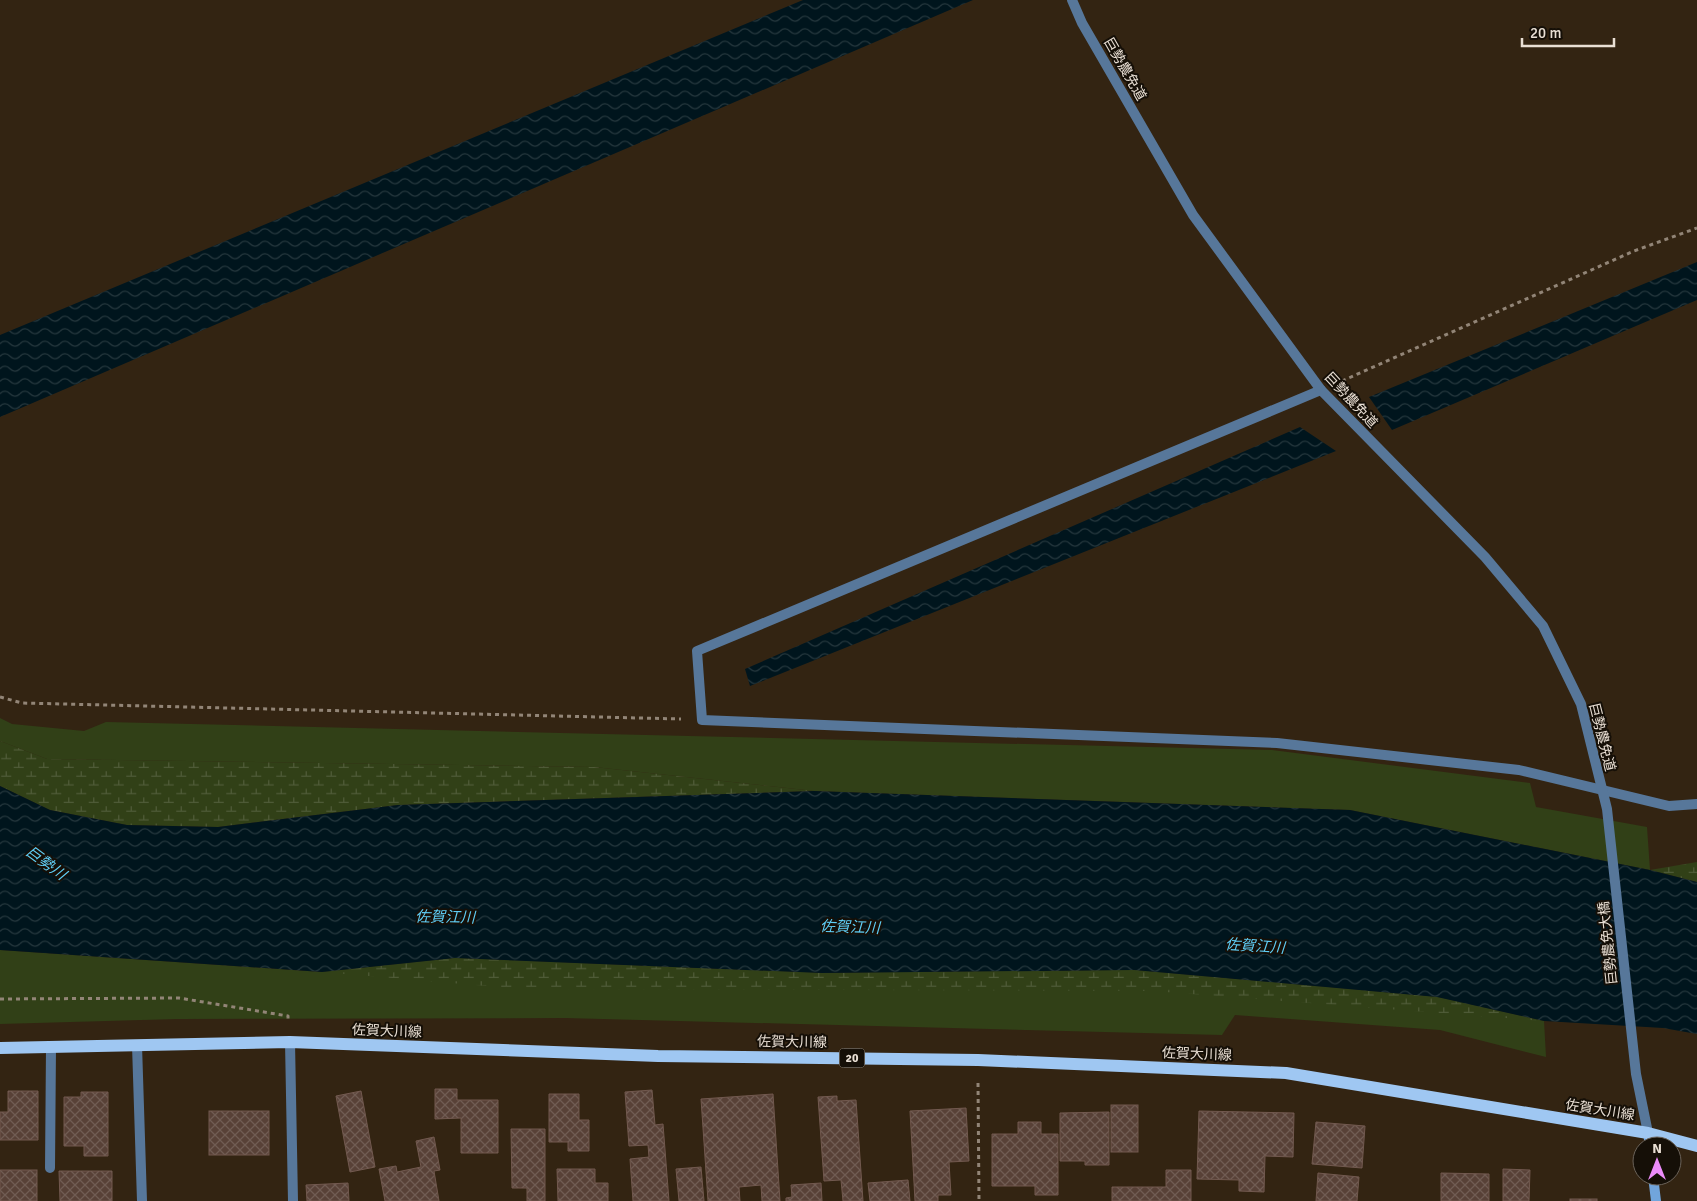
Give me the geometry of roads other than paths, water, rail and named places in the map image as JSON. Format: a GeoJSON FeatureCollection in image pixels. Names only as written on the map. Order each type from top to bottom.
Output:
{"type":"FeatureCollection","features":[{"type":"Feature","properties":{"kind":"main road","name":"佐賀大川線"},"geometry":{"type":"LineString","coordinates":[[0,1048],[290,1042],[658,1056],[978,1060],[1286,1073],[1632,1137]]}},
{"type":"Feature","properties":{"kind":"main road","name":"佐賀大川線"},"geometry":{"type":"LineString","coordinates":[[1682,1144],[1697,1146]]}},
{"type":"Feature","properties":{"kind":"main road"},"geometry":{"type":"LineString","coordinates":[[1654,1186],[1656,1201]]}},
{"type":"Feature","properties":{"kind":"street","name":"巨勢農免道"},"geometry":{"type":"LineString","coordinates":[[1072,0],[1082,23],[1193,215],[1321,390],[1485,557],[1543,626],[1581,704],[1607,809]]}},
{"type":"Feature","properties":{"kind":"street"},"geometry":{"type":"LineString","coordinates":[[1321,390],[697,651],[702,720],[1277,743],[1519,770],[1669,806],[1697,804]]}},
{"type":"Feature","properties":{"kind":"street","name":"巨勢農免大橋"},"geometry":{"type":"LineString","coordinates":[[1607,809],[1636,1074],[1648,1136]]}},
{"type":"Feature","properties":{"kind":"street"},"geometry":{"type":"LineString","coordinates":[[290,1042],[293,1201]]}},
{"type":"Feature","properties":{"kind":"street"},"geometry":{"type":"LineString","coordinates":[[136,1045],[142,1201]]}},
{"type":"Feature","properties":{"kind":"street"},"geometry":{"type":"LineString","coordinates":[[50,1168],[51,1047]]}},
{"type":"Feature","properties":{"kind":"water"},"geometry":{"type":"Polygon","coordinates":[[[803,0],[973,0],[0,417],[0,335],[803,0]]]}},
{"type":"Feature","properties":{"kind":"water"},"geometry":{"type":"Polygon","coordinates":[[[1697,262],[1697,300],[1392,430],[1369,397],[1697,262]]]}},
{"type":"Feature","properties":{"kind":"water"},"geometry":{"type":"Polygon","coordinates":[[[1300,427],[1336,451],[750,686],[745,669],[1300,427]]]}},
{"type":"Feature","properties":{"kind":"water"},"geometry":{"type":"Polygon","coordinates":[[[0,786],[50,810],[127,825],[218,827],[398,805],[814,791],[1350,810],[1650,870],[1697,882],[1697,1034],[1663,1028],[1544,1021],[1437,997],[1134,970],[822,973],[455,958],[322,972],[0,950],[0,786]]]}},
{"type":"Feature","properties":{"kind":"water label","name":"巨勢川"},"geometry":{"type":"Point","coordinates":[46,863]}},
{"type":"Feature","properties":{"kind":"water label","name":"佐賀江川"},"geometry":{"type":"Point","coordinates":[445,917]}},
{"type":"Feature","properties":{"kind":"water label","name":"佐賀江川"},"geometry":{"type":"Point","coordinates":[850,927]}},
{"type":"Feature","properties":{"kind":"water label","name":"佐賀江川"},"geometry":{"type":"Point","coordinates":[1255,946]}}]}
